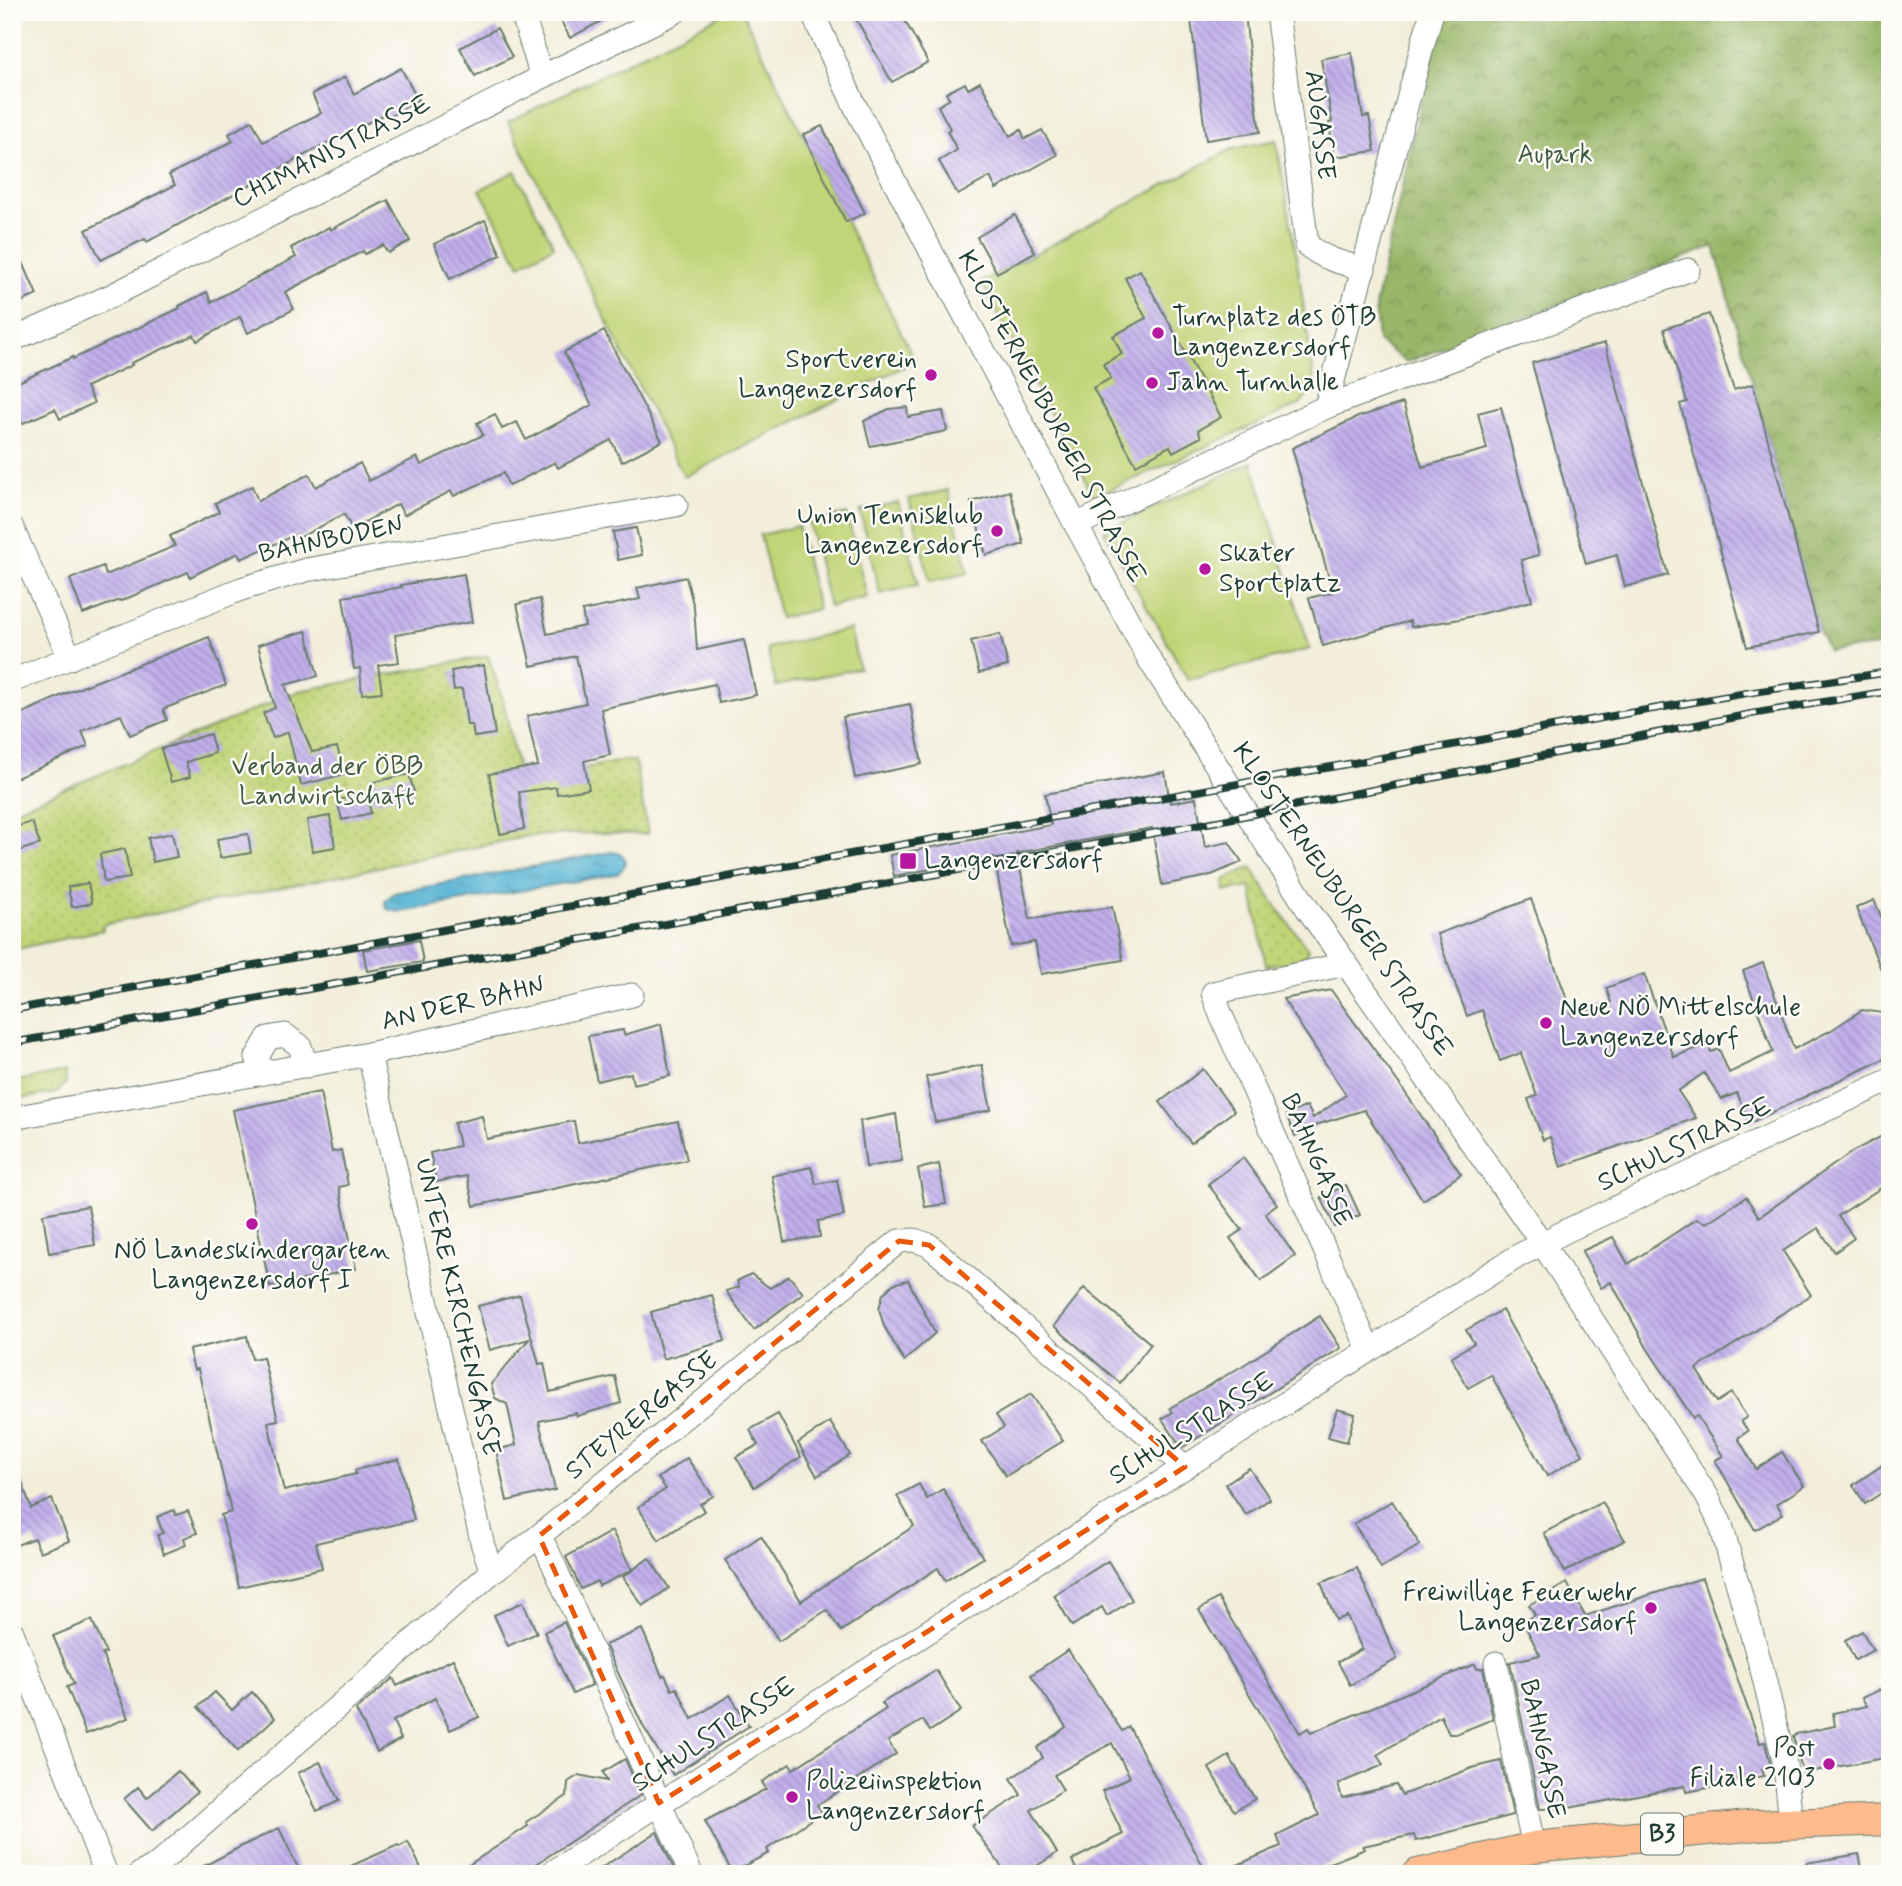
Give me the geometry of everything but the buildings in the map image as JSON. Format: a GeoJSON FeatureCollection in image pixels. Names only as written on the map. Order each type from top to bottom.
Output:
{"type":"FeatureCollection","features":[{"type":"Feature","properties":{"kind":"main road","name":"B3"},"geometry":{"type":"LineString","coordinates":[[1417,1874],[1534,1847],[1791,1823],[1890,1820]]}},
{"type":"Feature","properties":{"kind":"street"},"geometry":{"type":"LineString","coordinates":[[522,12],[542,77]]}},
{"type":"Feature","properties":{"kind":"street","name":"CHIMANISTRASSE"},"geometry":{"type":"LineString","coordinates":[[12,340],[113,295],[675,12]]}},
{"type":"Feature","properties":{"kind":"street","name":"KLOSTERNEUBURGER STRASSE"},"geometry":{"type":"LineString","coordinates":[[812,12],[853,102],[1149,659],[1307,908],[1542,1243],[1707,1496],[1721,1525],[1762,1670],[1785,1764],[1791,1823]]}},
{"type":"Feature","properties":{"kind":"street","name":"AUGASSE"},"geometry":{"type":"LineString","coordinates":[[1277,12],[1307,245],[1332,261],[1364,269]]}},
{"type":"Feature","properties":{"kind":"street"},"geometry":{"type":"LineString","coordinates":[[1326,407],[1432,12]]}},
{"type":"Feature","properties":{"kind":"street"},"geometry":{"type":"LineString","coordinates":[[1076,525],[1326,407],[1688,270]]}},
{"type":"Feature","properties":{"kind":"street","name":"BAHNBODEN"},"geometry":{"type":"LineString","coordinates":[[12,681],[241,589],[306,570],[676,505]]}},
{"type":"Feature","properties":{"kind":"street"},"geometry":{"type":"LineString","coordinates":[[12,528],[70,658]]}},
{"type":"Feature","properties":{"kind":"street","name":"BAHNGASSE"},"geometry":{"type":"LineString","coordinates":[[1345,964],[1213,993],[1369,1350]]}},
{"type":"Feature","properties":{"kind":"street","name":"AN DER BAHN"},"geometry":{"type":"LineString","coordinates":[[12,1118],[369,1054],[632,995]]}},
{"type":"Feature","properties":{"kind":"street"},"geometry":{"type":"LineString","coordinates":[[263,1073],[257,1057],[268,1038],[285,1035],[300,1046],[306,1066]]}},
{"type":"Feature","properties":{"kind":"street","name":"UNTERE KIRCHENGASSE"},"geometry":{"type":"LineString","coordinates":[[369,1054],[483,1546],[492,1572]]}},
{"type":"Feature","properties":{"kind":"street","name":"SCHULSTRASSE"},"geometry":{"type":"LineString","coordinates":[[550,1874],[1185,1466],[1542,1243],[1890,1080]]}},
{"type":"Feature","properties":{"kind":"street","name":"STEYRERGASSE"},"geometry":{"type":"LineString","coordinates":[[140,1874],[158,1864],[492,1572],[899,1241],[914,1240],[929,1245],[1185,1466]]}},
{"type":"Feature","properties":{"kind":"street"},"geometry":{"type":"LineString","coordinates":[[539,1536],[691,1874]]}},
{"type":"Feature","properties":{"kind":"street"},"geometry":{"type":"LineString","coordinates":[[12,1632],[106,1874]]}},
{"type":"Feature","properties":{"kind":"street","name":"BAHNGASSE"},"geometry":{"type":"LineString","coordinates":[[1496,1663],[1534,1847]]}},
{"type":"Feature","properties":{"kind":"highlighted area"},"geometry":{"type":"Polygon","coordinates":[[[899,1241],[929,1245],[1185,1467],[659,1803],[539,1536],[899,1241]]]}},
{"type":"Feature","properties":{"kind":"green space"},"geometry":{"type":"Polygon","coordinates":[[[727,12],[742,12],[915,361],[684,477],[508,122],[727,12]]]}},
{"type":"Feature","properties":{"kind":"green space","name":"Aupark"},"geometry":{"type":"Polygon","coordinates":[[[1446,12],[1890,12],[1890,645],[1828,651],[1819,632],[1714,246],[1406,362],[1378,341],[1375,306],[1441,16],[1446,12]]]}},
{"type":"Feature","properties":{"kind":"green space","name":"Turnplatz des ÖTB Langenzersdorf"},"geometry":{"type":"Polygon","coordinates":[[[1276,140],[1315,385],[1301,404],[1094,497],[981,282],[1232,149],[1276,140]]]}},
{"type":"Feature","properties":{"kind":"green space"},"geometry":{"type":"Polygon","coordinates":[[[515,171],[554,246],[520,265],[480,190],[515,171]]]}},
{"type":"Feature","properties":{"kind":"green space","name":"Skater Sportplatz"},"geometry":{"type":"Polygon","coordinates":[[[1252,462],[1310,649],[1188,680],[1104,531],[1252,462]]]}},
{"type":"Feature","properties":{"kind":"green space"},"geometry":{"type":"Polygon","coordinates":[[[948,490],[968,573],[930,582],[909,499],[948,490]]]}},
{"type":"Feature","properties":{"kind":"green space"},"geometry":{"type":"Polygon","coordinates":[[[898,502],[918,585],[880,594],[860,511],[898,502]]]}},
{"type":"Feature","properties":{"kind":"green space"},"geometry":{"type":"Polygon","coordinates":[[[847,514],[867,597],[829,607],[809,523],[847,514]]]}},
{"type":"Feature","properties":{"kind":"green space"},"geometry":{"type":"Polygon","coordinates":[[[798,526],[818,609],[780,618],[760,535],[798,526]]]}},
{"type":"Feature","properties":{"kind":"green space"},"geometry":{"type":"Polygon","coordinates":[[[850,629],[859,668],[776,686],[767,648],[850,629]]]}},
{"type":"Feature","properties":{"kind":"green space","name":"Verband der ÖBB Landwirtschaft"},"geometry":{"type":"Polygon","coordinates":[[[488,656],[503,700],[520,781],[621,761],[635,761],[648,834],[528,836],[102,925],[103,930],[12,950],[12,811],[299,691],[488,656]]]}},
{"type":"Feature","properties":{"kind":"green space"},"geometry":{"type":"Polygon","coordinates":[[[1251,867],[1308,949],[1302,958],[1266,966],[1251,887],[1225,891],[1224,880],[1251,867]]]}},
{"type":"Feature","properties":{"kind":"green space"},"geometry":{"type":"Polygon","coordinates":[[[65,1072],[66,1083],[56,1093],[12,1100],[12,1082],[65,1072]]]}},
{"type":"Feature","properties":{"kind":"water"},"geometry":{"type":"Polygon","coordinates":[[[611,852],[621,855],[625,860],[624,867],[616,874],[400,912],[387,909],[385,901],[394,893],[611,852]]]}},
{"type":"Feature","properties":{"kind":"railway"},"geometry":{"type":"LineString","coordinates":[[12,1010],[1635,712],[1890,672]]}},
{"type":"Feature","properties":{"kind":"railway"},"geometry":{"type":"LineString","coordinates":[[12,1043],[852,890],[1223,820],[1751,714],[1890,691]]}},
{"type":"Feature","properties":{"kind":"place","name":"Turnplatz des ÖTB Langenzersdorf"},"geometry":{"type":"Point","coordinates":[1158,333]}},
{"type":"Feature","properties":{"kind":"place","name":"Sportverein Langenzersdorf"},"geometry":{"type":"Point","coordinates":[931,375]}},
{"type":"Feature","properties":{"kind":"place","name":"Jahn Turnhalle"},"geometry":{"type":"Point","coordinates":[1152,383]}},
{"type":"Feature","properties":{"kind":"place","name":"Union Tennisklub Langenzersdorf"},"geometry":{"type":"Point","coordinates":[997,531]}},
{"type":"Feature","properties":{"kind":"place","name":"Skater Sportplatz"},"geometry":{"type":"Point","coordinates":[1205,569]}},
{"type":"Feature","properties":{"kind":"place","name":"Langenzersdorf"},"geometry":{"type":"Point","coordinates":[908,861]}},
{"type":"Feature","properties":{"kind":"place","name":"Neue NÖ Mittelschule Langenzersdorf"},"geometry":{"type":"Point","coordinates":[1546,1023]}},
{"type":"Feature","properties":{"kind":"place","name":"NÖ Landeskindergarten Langenzersdorf I"},"geometry":{"type":"Point","coordinates":[252,1224]}},
{"type":"Feature","properties":{"kind":"place","name":"Freiwillige Feuerwehr Langenzersdorf"},"geometry":{"type":"Point","coordinates":[1651,1608]}},
{"type":"Feature","properties":{"kind":"place","name":"Post Filiale 2103"},"geometry":{"type":"Point","coordinates":[1829,1764]}},
{"type":"Feature","properties":{"kind":"place","name":"Polizeiinspektion Langenzersdorf"},"geometry":{"type":"Point","coordinates":[792,1797]}}]}
